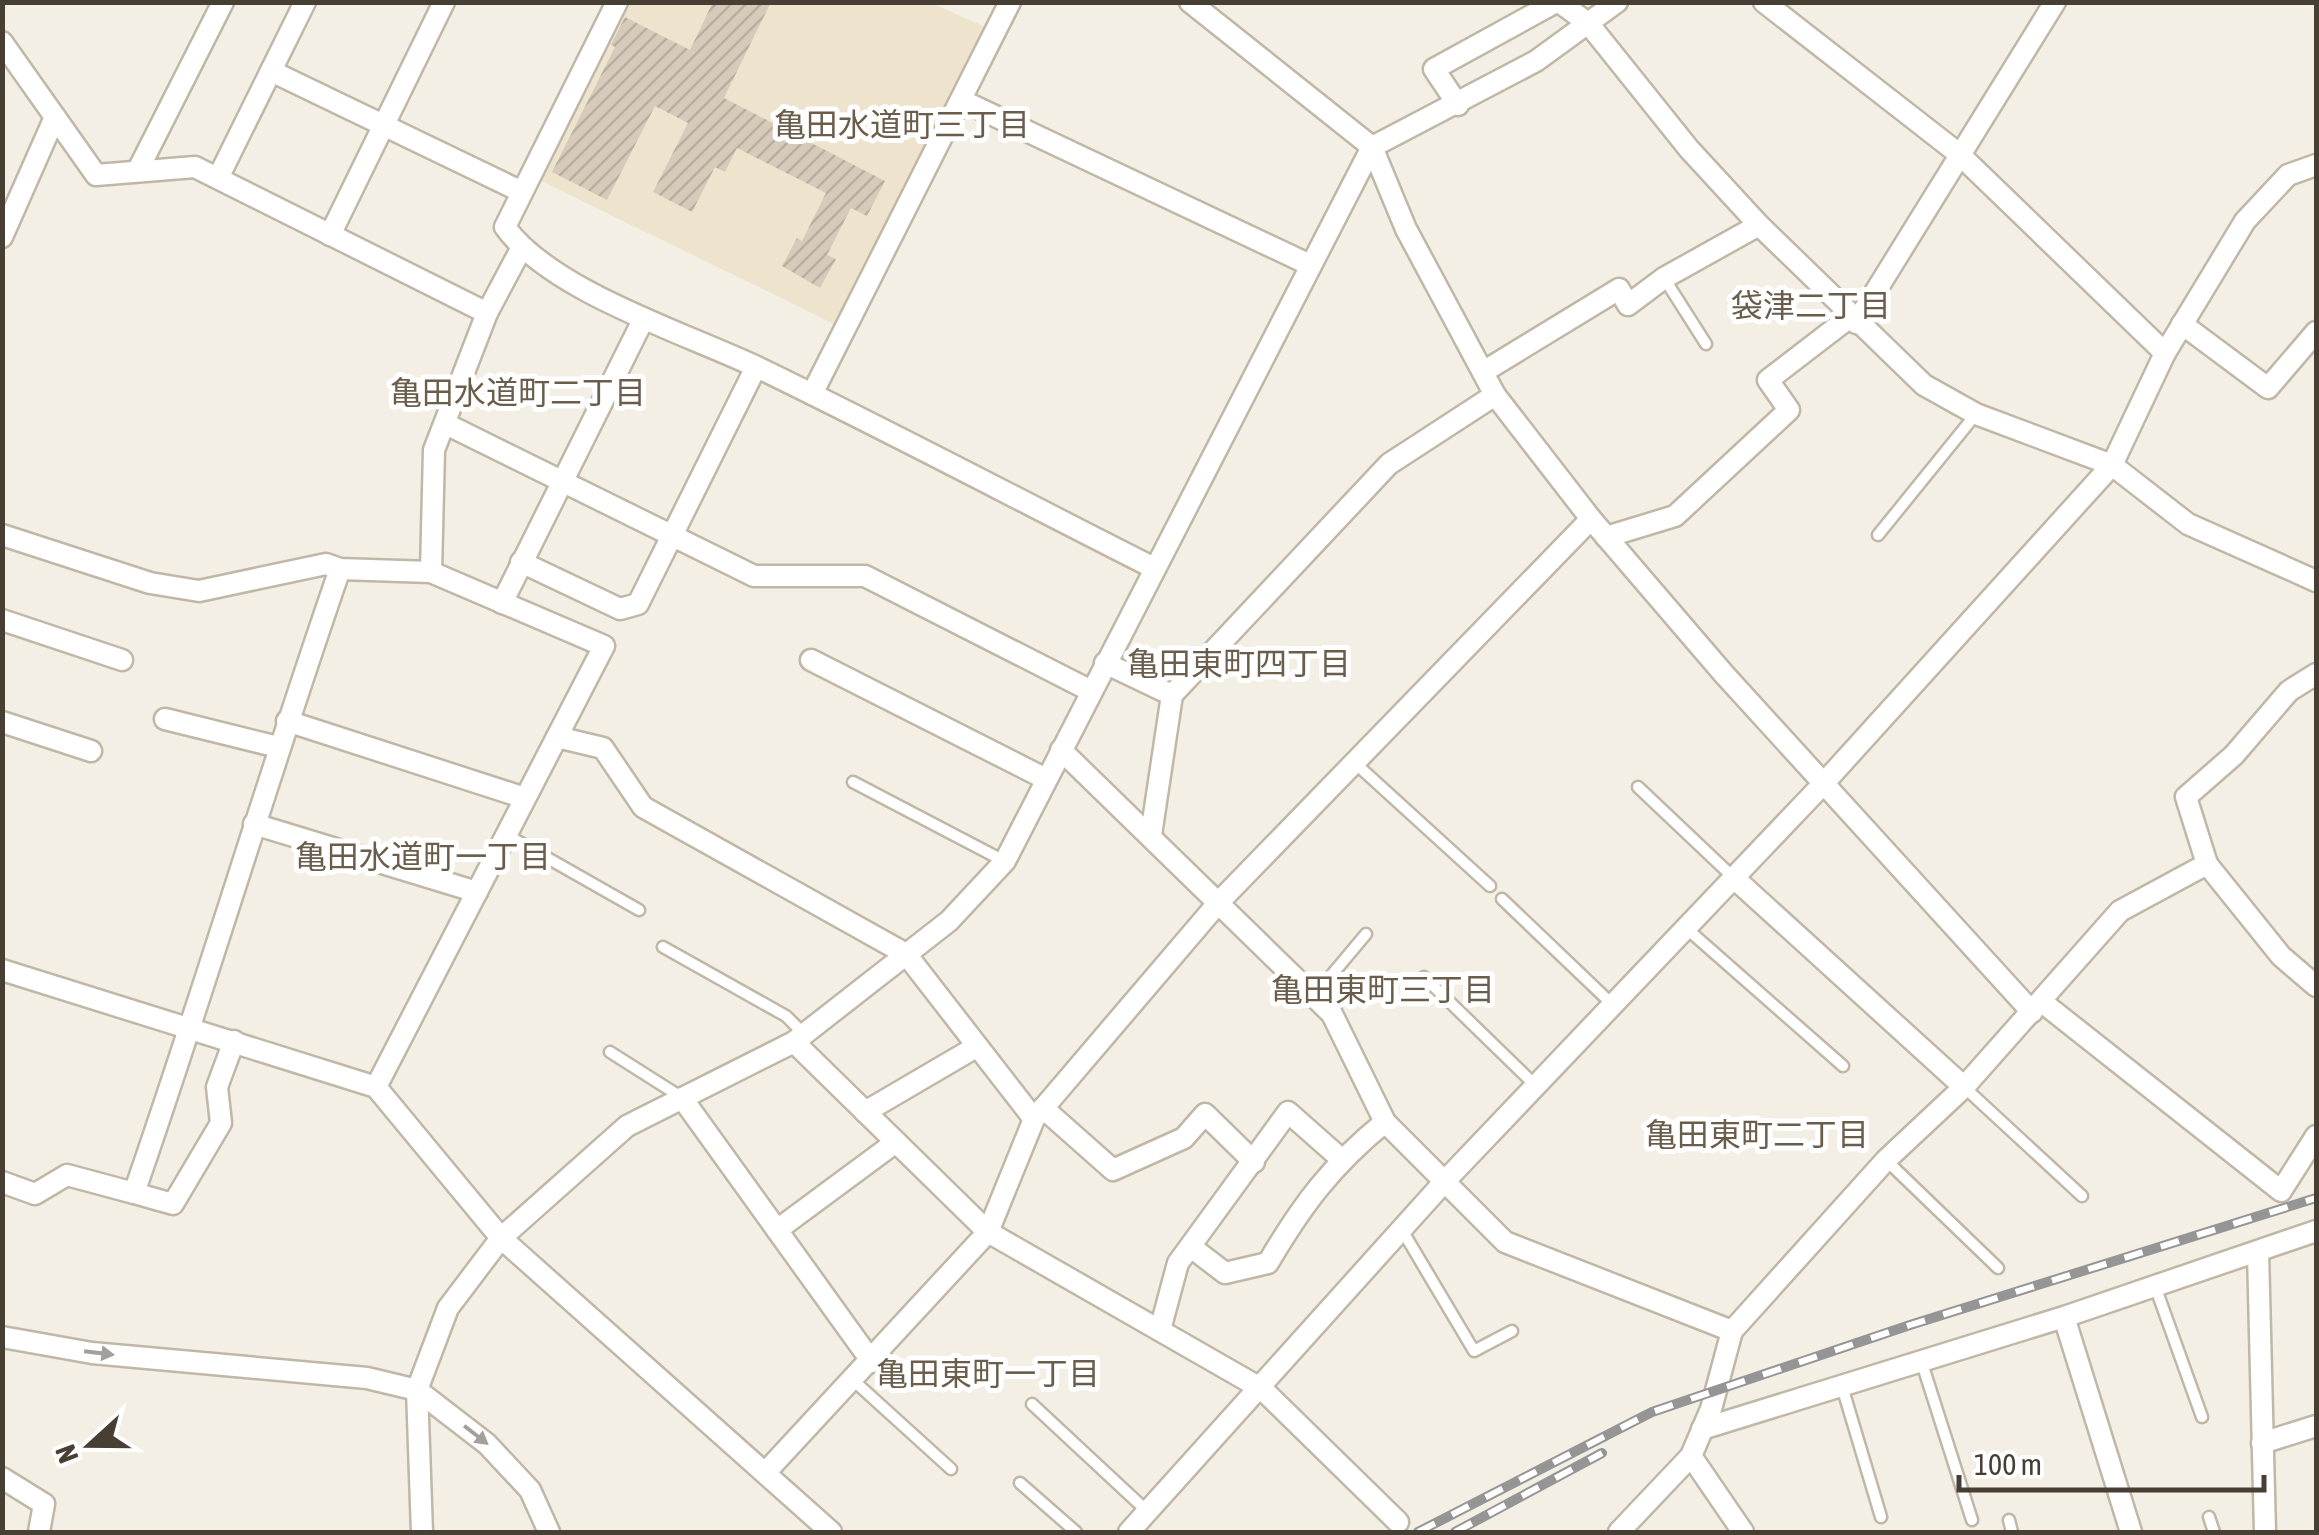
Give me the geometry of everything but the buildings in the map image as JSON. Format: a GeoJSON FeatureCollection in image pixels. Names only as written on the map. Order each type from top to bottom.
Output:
{"type":"FeatureCollection","features":[{"type":"Feature","properties":{"kind":"street"},"geometry":{"type":"LineString","coordinates":[[218,178],[305,2]]}},
{"type":"Feature","properties":{"kind":"street"},"geometry":{"type":"LineString","coordinates":[[330,235],[444,2]]}},
{"type":"Feature","properties":{"kind":"street"},"geometry":{"type":"LineString","coordinates":[[617,2],[504,227],[520,249],[644,320],[812,394],[1154,568]]}},
{"type":"Feature","properties":{"kind":"street"},"geometry":{"type":"LineString","coordinates":[[812,394],[1010,2]]}},
{"type":"Feature","properties":{"kind":"street"},"geometry":{"type":"LineString","coordinates":[[1190,2],[1372,147],[1406,229],[1482,372],[1591,519],[1824,783],[2037,1007],[2280,1191],[2316,1136]]}},
{"type":"Feature","properties":{"kind":"street"},"geometry":{"type":"LineString","coordinates":[[1458,105],[1434,68],[1558,2],[1588,23],[1689,148],[1759,226],[1924,385],[1976,414],[2112,466],[2188,524],[2316,580]]}},
{"type":"Feature","properties":{"kind":"street"},"geometry":{"type":"LineString","coordinates":[[422,1532],[417,1390],[448,1308],[500,1238],[627,1126],[799,1038],[949,921],[1005,861],[1308,264],[1372,147],[1536,61],[1617,2]]}},
{"type":"Feature","properties":{"kind":"street"},"geometry":{"type":"LineString","coordinates":[[1764,2],[1959,154],[2165,352]]}},
{"type":"Feature","properties":{"kind":"street"},"geometry":{"type":"LineString","coordinates":[[1606,536],[1675,516],[1789,410],[1768,380],[1853,320],[2055,2]]}},
{"type":"Feature","properties":{"kind":"street"},"geometry":{"type":"LineString","coordinates":[[138,170],[215,5]]}},
{"type":"Feature","properties":{"kind":"street"},"geometry":{"type":"LineString","coordinates":[[2,42],[96,175],[195,167],[486,313]]}},
{"type":"Feature","properties":{"kind":"street"},"geometry":{"type":"LineString","coordinates":[[271,71],[522,192]]}},
{"type":"Feature","properties":{"kind":"street"},"geometry":{"type":"LineString","coordinates":[[960,100],[1308,264]]}},
{"type":"Feature","properties":{"kind":"street"},"geometry":{"type":"LineString","coordinates":[[2,237],[55,117]]}},
{"type":"Feature","properties":{"kind":"street"},"geometry":{"type":"LineString","coordinates":[[1129,1532],[1262,1389],[1446,1180],[1824,783],[2112,466],[2165,352],[2245,221],[2288,176],[2316,165]]}},
{"type":"Feature","properties":{"kind":"street"},"geometry":{"type":"LineString","coordinates":[[1482,372],[1619,289],[1628,305],[1664,278],[1759,226]]}},
{"type":"Feature","properties":{"kind":"street"},"geometry":{"type":"LineString","coordinates":[[430,572],[434,450],[486,313],[520,249]]}},
{"type":"Feature","properties":{"kind":"street"},"geometry":{"type":"LineString","coordinates":[[502,603],[560,480],[644,320]]}},
{"type":"Feature","properties":{"kind":"street"},"geometry":{"type":"LineString","coordinates":[[2182,324],[2268,388],[2316,332]]}},
{"type":"Feature","properties":{"kind":"street"},"geometry":{"type":"LineString","coordinates":[[521,562],[620,609],[638,604],[756,367]]}},
{"type":"Feature","properties":{"kind":"street"},"geometry":{"type":"LineString","coordinates":[[1151,834],[1172,695],[1389,464],[1496,395]]}},
{"type":"Feature","properties":{"kind":"street"},"geometry":{"type":"LineString","coordinates":[[446,424],[754,576],[866,576],[1091,691]]}},
{"type":"Feature","properties":{"kind":"street"},"geometry":{"type":"LineString","coordinates":[[765,1474],[988,1232],[1038,1113],[1218,902],[1591,519]]}},
{"type":"Feature","properties":{"kind":"street"},"geometry":{"type":"LineString","coordinates":[[2,535],[150,583],[199,591],[326,564],[340,569],[430,572],[604,646],[376,1087]]}},
{"type":"Feature","properties":{"kind":"street"},"geometry":{"type":"LineString","coordinates":[[134,1193],[192,1027],[278,747],[340,569]]}},
{"type":"Feature","properties":{"kind":"street"},"geometry":{"type":"LineString","coordinates":[[2,620],[122,660]]}},
{"type":"Feature","properties":{"kind":"street"},"geometry":{"type":"LineString","coordinates":[[811,660],[1046,779]]}},
{"type":"Feature","properties":{"kind":"street"},"geometry":{"type":"LineString","coordinates":[[1105,663],[1172,695]]}},
{"type":"Feature","properties":{"kind":"street"},"geometry":{"type":"LineString","coordinates":[[2316,674],[2289,691],[2234,755],[2186,797],[2207,864],[2280,956],[2316,986]]}},
{"type":"Feature","properties":{"kind":"street"},"geometry":{"type":"LineString","coordinates":[[165,719],[278,747]]}},
{"type":"Feature","properties":{"kind":"street"},"geometry":{"type":"LineString","coordinates":[[2,722],[90,751]]}},
{"type":"Feature","properties":{"kind":"street"},"geometry":{"type":"LineString","coordinates":[[287,722],[525,798]]}},
{"type":"Feature","properties":{"kind":"street"},"geometry":{"type":"LineString","coordinates":[[557,737],[603,748],[643,807],[906,954],[976,1047],[1038,1113],[1113,1170],[1184,1138],[1205,1114],[1254,1162]]}},
{"type":"Feature","properties":{"kind":"street"},"geometry":{"type":"LineString","coordinates":[[1061,750],[1332,1014],[1384,1122],[1505,1242],[1732,1331]]}},
{"type":"Feature","properties":{"kind":"street"},"geometry":{"type":"LineString","coordinates":[[254,824],[476,892]]}},
{"type":"Feature","properties":{"kind":"street"},"geometry":{"type":"LineString","coordinates":[[1618,1532],[1691,1456],[1732,1331],[1886,1160],[1964,1087],[2120,911],[2207,864]]}},
{"type":"Feature","properties":{"kind":"street"},"geometry":{"type":"LineString","coordinates":[[1734,878],[1964,1087]]}},
{"type":"Feature","properties":{"kind":"street"},"geometry":{"type":"LineString","coordinates":[[2,970],[376,1087],[500,1238],[831,1532]]}},
{"type":"Feature","properties":{"kind":"street"},"geometry":{"type":"LineString","coordinates":[[799,1038],[866,1112],[988,1232],[1262,1389],[1398,1522]]}},
{"type":"Feature","properties":{"kind":"street"},"geometry":{"type":"LineString","coordinates":[[2,1182],[35,1194],[67,1175],[173,1204],[221,1123],[217,1088],[234,1041]]}},
{"type":"Feature","properties":{"kind":"street"},"geometry":{"type":"LineString","coordinates":[[866,1112],[976,1047]]}},
{"type":"Feature","properties":{"kind":"street"},"geometry":{"type":"LineString","coordinates":[[682,1098],[872,1362]]}},
{"type":"Feature","properties":{"kind":"street"},"geometry":{"type":"LineString","coordinates":[[1160,1330],[1178,1263],[1288,1112],[1340,1158]]}},
{"type":"Feature","properties":{"kind":"street"},"geometry":{"type":"LineString","coordinates":[[1191,1247],[1225,1273],[1268,1263],[1302,1206],[1340,1158],[1384,1122]]}},
{"type":"Feature","properties":{"kind":"street"},"geometry":{"type":"LineString","coordinates":[[777,1230],[896,1142]]}},
{"type":"Feature","properties":{"kind":"street"},"geometry":{"type":"LineString","coordinates":[[1702,1429],[2064,1317],[2316,1231]]}},
{"type":"Feature","properties":{"kind":"street"},"geometry":{"type":"LineString","coordinates":[[2258,1252],[2266,1532]]}},
{"type":"Feature","properties":{"kind":"street"},"geometry":{"type":"LineString","coordinates":[[2064,1317],[2130,1532]]}},
{"type":"Feature","properties":{"kind":"street"},"geometry":{"type":"LineString","coordinates":[[2,1337],[92,1353],[367,1378],[417,1390],[487,1444],[530,1490],[549,1532]]}},
{"type":"Feature","properties":{"kind":"street"},"geometry":{"type":"LineString","coordinates":[[2262,1443],[2316,1426]]}},
{"type":"Feature","properties":{"kind":"street"},"geometry":{"type":"LineString","coordinates":[[1691,1456],[1743,1532]]}},
{"type":"Feature","properties":{"kind":"street"},"geometry":{"type":"LineString","coordinates":[[2,1478],[44,1504],[39,1532]]}},
{"type":"Feature","properties":{"kind":"lane"},"geometry":{"type":"LineString","coordinates":[[1664,278],[1706,344]]}},
{"type":"Feature","properties":{"kind":"lane"},"geometry":{"type":"LineString","coordinates":[[1878,535],[1976,414]]}},
{"type":"Feature","properties":{"kind":"lane"},"geometry":{"type":"LineString","coordinates":[[1354,762],[1490,886]]}},
{"type":"Feature","properties":{"kind":"lane"},"geometry":{"type":"LineString","coordinates":[[852,782],[1005,861]]}},
{"type":"Feature","properties":{"kind":"lane"},"geometry":{"type":"LineString","coordinates":[[1638,786],[1734,878]]}},
{"type":"Feature","properties":{"kind":"lane"},"geometry":{"type":"LineString","coordinates":[[506,834],[640,910]]}},
{"type":"Feature","properties":{"kind":"lane"},"geometry":{"type":"LineString","coordinates":[[1502,899],[1613,1004]]}},
{"type":"Feature","properties":{"kind":"lane"},"geometry":{"type":"LineString","coordinates":[[1686,928],[1843,1066]]}},
{"type":"Feature","properties":{"kind":"lane"},"geometry":{"type":"LineString","coordinates":[[1314,996],[1366,934]]}},
{"type":"Feature","properties":{"kind":"lane"},"geometry":{"type":"LineString","coordinates":[[663,947],[786,1016],[799,1038]]}},
{"type":"Feature","properties":{"kind":"lane"},"geometry":{"type":"LineString","coordinates":[[1424,977],[1536,1086]]}},
{"type":"Feature","properties":{"kind":"lane"},"geometry":{"type":"LineString","coordinates":[[610,1052],[682,1098]]}},
{"type":"Feature","properties":{"kind":"lane"},"geometry":{"type":"LineString","coordinates":[[1964,1087],[2082,1196]]}},
{"type":"Feature","properties":{"kind":"lane"},"geometry":{"type":"LineString","coordinates":[[1886,1160],[1998,1268]]}},
{"type":"Feature","properties":{"kind":"lane"},"geometry":{"type":"LineString","coordinates":[[1402,1230],[1474,1351],[1512,1331]]}},
{"type":"Feature","properties":{"kind":"lane"},"geometry":{"type":"LineString","coordinates":[[2155,1285],[2202,1417]]}},
{"type":"Feature","properties":{"kind":"lane"},"geometry":{"type":"LineString","coordinates":[[1921,1360],[1972,1520]]}},
{"type":"Feature","properties":{"kind":"lane"},"geometry":{"type":"LineString","coordinates":[[854,1380],[951,1469]]}},
{"type":"Feature","properties":{"kind":"lane"},"geometry":{"type":"LineString","coordinates":[[1841,1383],[1881,1516]]}},
{"type":"Feature","properties":{"kind":"lane"},"geometry":{"type":"LineString","coordinates":[[1032,1404],[1148,1512]]}},
{"type":"Feature","properties":{"kind":"lane"},"geometry":{"type":"LineString","coordinates":[[1020,1483],[1076,1532]]}},
{"type":"Feature","properties":{"kind":"lane"},"geometry":{"type":"LineString","coordinates":[[2209,1517],[2214,1532]]}},
{"type":"Feature","properties":{"kind":"shaded area"},"geometry":{"type":"Polygon","coordinates":[[[625,3],[931,3],[988,28],[834,324],[539,180],[625,3]]]}},
{"type":"Feature","properties":{"kind":"railway"},"geometry":{"type":"LineString","coordinates":[[1418,1532],[1652,1412],[1910,1325],[2316,1198]]}},
{"type":"Feature","properties":{"kind":"railway"},"geometry":{"type":"LineString","coordinates":[[1455,1532],[1602,1453]]}},
{"type":"Feature","properties":{"kind":"district","name":"亀田水道町三丁目"},"geometry":{"type":"Point","coordinates":[902,124]}},
{"type":"Feature","properties":{"kind":"district","name":"袋津二丁目"},"geometry":{"type":"Point","coordinates":[1811,305]}},
{"type":"Feature","properties":{"kind":"district","name":"亀田水道町二丁目"},"geometry":{"type":"Point","coordinates":[518,392]}},
{"type":"Feature","properties":{"kind":"district","name":"亀田東町四丁目"},"geometry":{"type":"Point","coordinates":[1239,663]}},
{"type":"Feature","properties":{"kind":"district","name":"亀田水道町一丁目"},"geometry":{"type":"Point","coordinates":[423,856]}},
{"type":"Feature","properties":{"kind":"district","name":"亀田東町三丁目"},"geometry":{"type":"Point","coordinates":[1383,989]}},
{"type":"Feature","properties":{"kind":"district","name":"亀田東町二丁目"},"geometry":{"type":"Point","coordinates":[1757,1134]}},
{"type":"Feature","properties":{"kind":"district","name":"亀田東町一丁目"},"geometry":{"type":"Point","coordinates":[988,1373]}}]}
